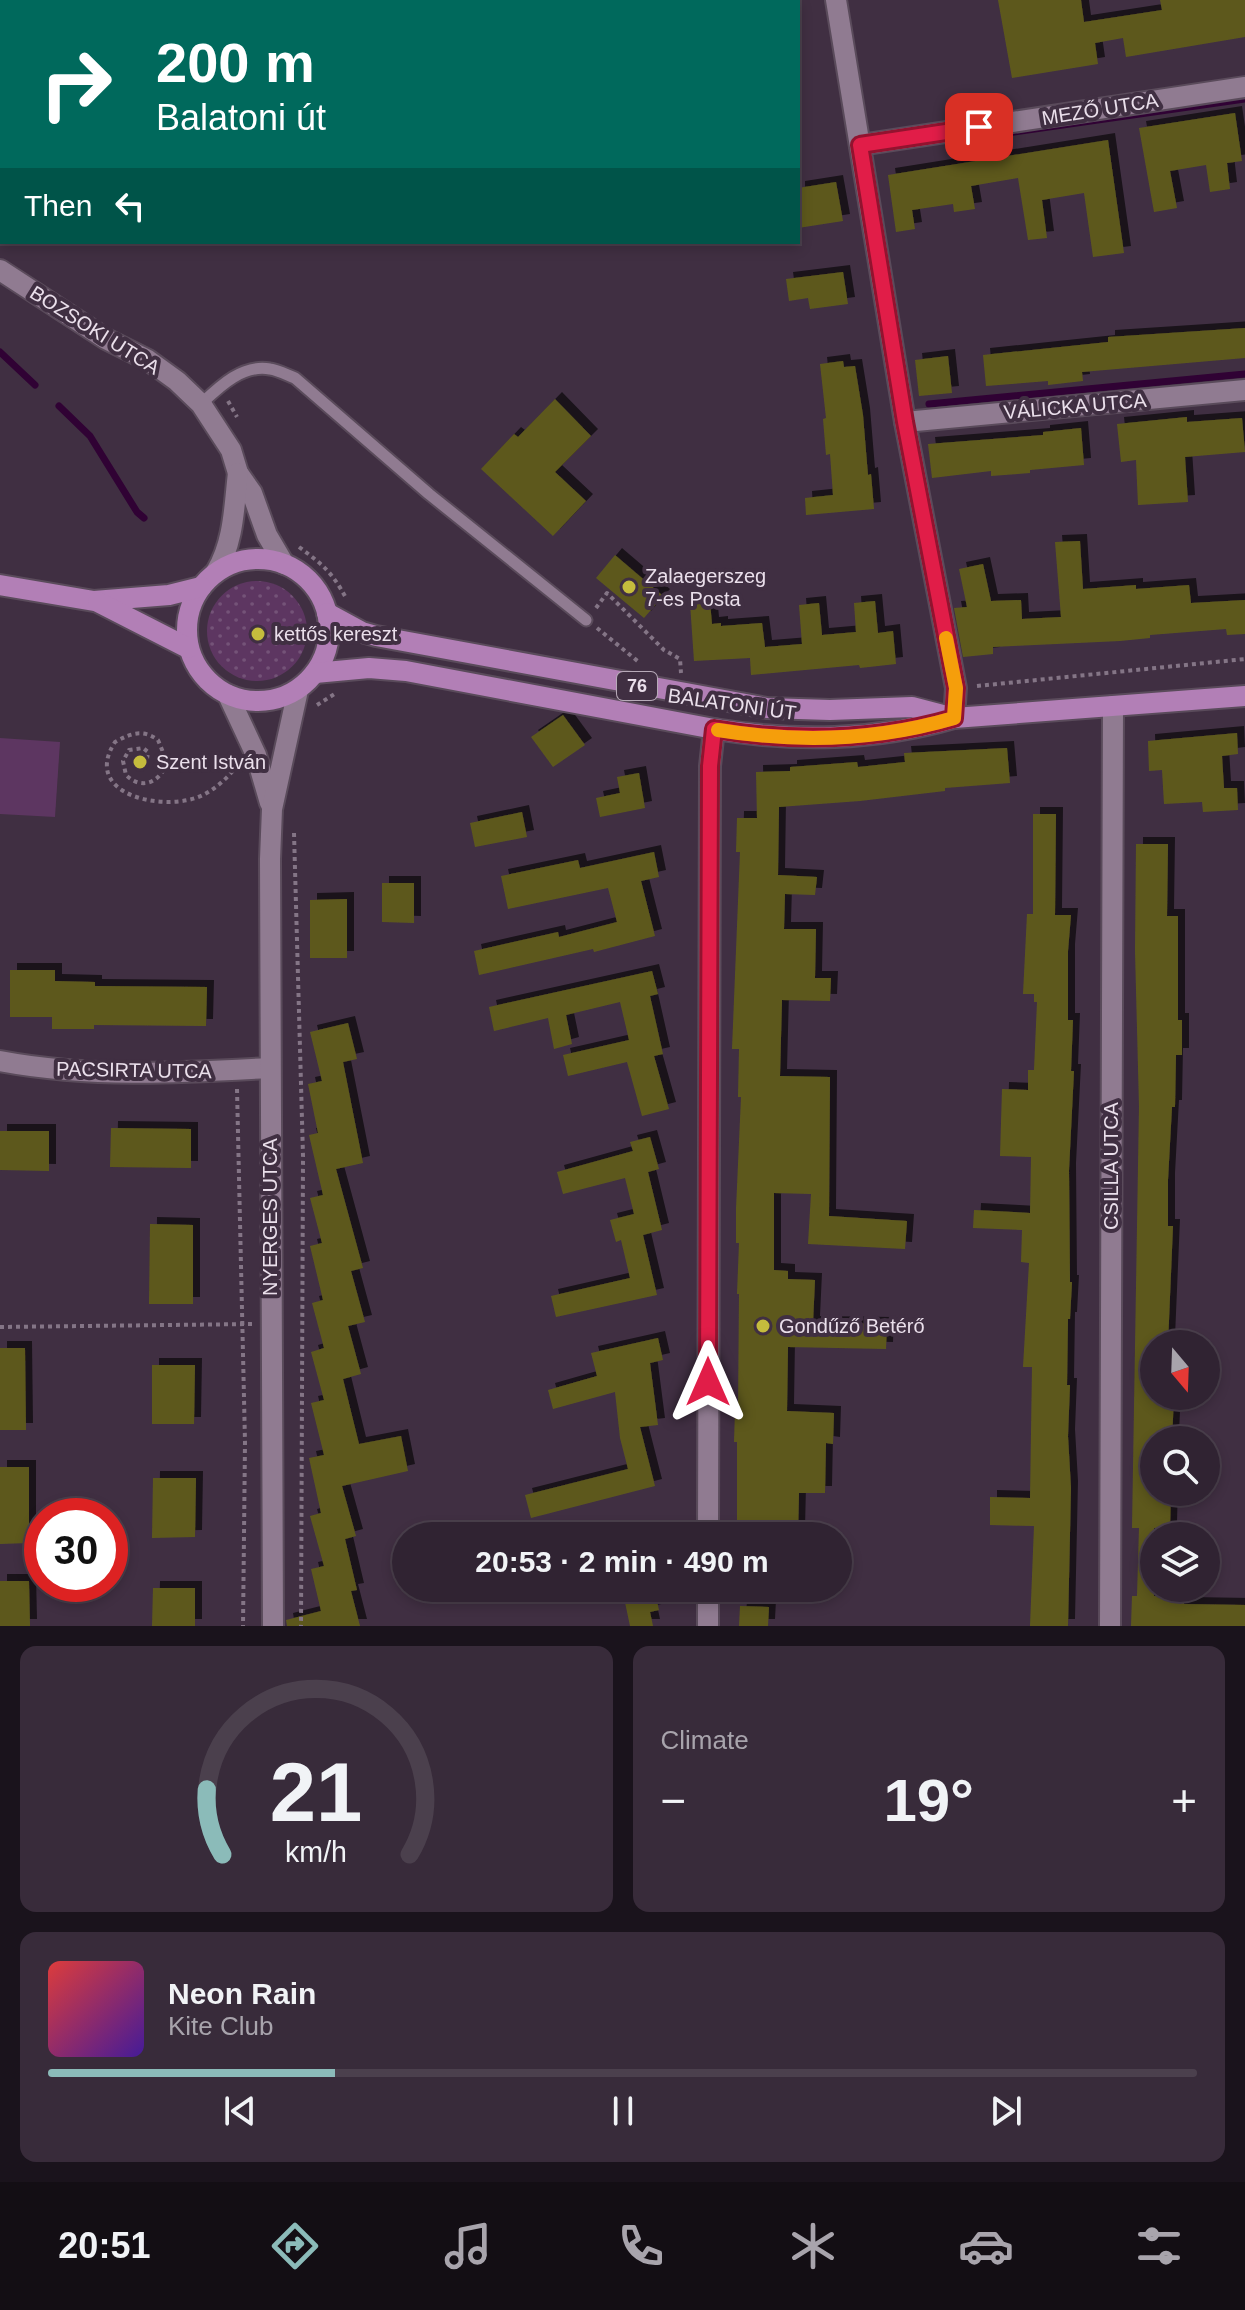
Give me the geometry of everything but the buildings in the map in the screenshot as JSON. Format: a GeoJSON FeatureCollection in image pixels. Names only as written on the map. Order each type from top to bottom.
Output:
{"type":"FeatureCollection","features":[{"type":"Feature","properties":{"kind":"main road"},"geometry":{"type":"LineString","coordinates":[[256,559],[284,564],[309,581],[320,596],[327,613],[328,644],[315,673],[298,690],[275,699],[251,701],[228,695],[210,684],[188,648],[186,627],[191,606],[201,587],[216,572],[235,563],[256,559]]}},
{"type":"Feature","properties":{"kind":"main road"},"geometry":{"type":"LineString","coordinates":[[0,585],[94,601],[160,596],[201,587]]}},
{"type":"Feature","properties":{"kind":"main road"},"geometry":{"type":"LineString","coordinates":[[94,601],[188,648]]}},
{"type":"Feature","properties":{"kind":"main road","name":"BALATONI ÚT"},"geometry":{"type":"LineString","coordinates":[[327,613],[376,636],[753,706],[830,710],[912,707],[954,718]]}},
{"type":"Feature","properties":{"kind":"main road","name":"BALATONI ÚT"},"geometry":{"type":"LineString","coordinates":[[315,673],[369,668],[406,671],[714,729],[765,737],[818,739],[866,737],[914,730],[954,718],[1245,696]]}},
{"type":"Feature","properties":{"kind":"street"},"geometry":{"type":"LineString","coordinates":[[836,0],[905,422],[956,688],[954,718]]}},
{"type":"Feature","properties":{"kind":"street","name":"MEZŐ UTCA"},"geometry":{"type":"LineString","coordinates":[[860,145],[1245,87]]}},
{"type":"Feature","properties":{"kind":"street","name":"BOZSOKI UTCA"},"geometry":{"type":"LineString","coordinates":[[0,270],[106,339],[148,360],[201,404],[231,450],[238,473],[252,493],[267,535],[284,564]]}},
{"type":"Feature","properties":{"kind":"street","name":"VÁLICKA UTCA"},"geometry":{"type":"LineString","coordinates":[[905,422],[1245,390]]}},
{"type":"Feature","properties":{"kind":"street","name":"BOZSOKI UTCA"},"geometry":{"type":"LineString","coordinates":[[216,572],[226,555],[231,536],[238,473]]}},
{"type":"Feature","properties":{"kind":"street","name":"NYERGES UTCA"},"geometry":{"type":"LineString","coordinates":[[273,1626],[269,1068],[272,809],[298,690]]}},
{"type":"Feature","properties":{"kind":"street","name":"NYERGES UTCA"},"geometry":{"type":"LineString","coordinates":[[228,695],[256,755],[272,809]]}},
{"type":"Feature","properties":{"kind":"street","name":"CSILLA UTCA"},"geometry":{"type":"LineString","coordinates":[[1110,1626],[1113,706]]}},
{"type":"Feature","properties":{"kind":"street"},"geometry":{"type":"LineString","coordinates":[[708,1522],[710,766],[714,729]]}},
{"type":"Feature","properties":{"kind":"street","name":"PACSIRTA UTCA"},"geometry":{"type":"LineString","coordinates":[[0,1061],[111,1074],[269,1068]]}},
{"type":"Feature","properties":{"kind":"street"},"geometry":{"type":"LineString","coordinates":[[708,1602],[708,1626]]}},
{"type":"Feature","properties":{"kind":"lane"},"geometry":{"type":"LineString","coordinates":[[201,404],[219,386],[242,372],[268,368],[295,378],[429,494],[586,620]]}},
{"type":"Feature","properties":{"kind":"path"},"geometry":{"type":"LineString","coordinates":[[602,600],[607,593],[664,650],[680,659],[681,675]]}},
{"type":"Feature","properties":{"kind":"path"},"geometry":{"type":"LineString","coordinates":[[586,620],[644,665]]}},
{"type":"Feature","properties":{"kind":"path"},"geometry":{"type":"LineString","coordinates":[[956,688],[1245,659]]}},
{"type":"Feature","properties":{"kind":"path"},"geometry":{"type":"LineString","coordinates":[[310,712],[321,701],[347,688]]}},
{"type":"Feature","properties":{"kind":"path"},"geometry":{"type":"LineString","coordinates":[[147,759],[148,752],[143,748],[129,750],[123,761],[126,775],[138,783],[152,782],[162,775],[167,762],[158,740],[144,732],[135,732],[115,742],[106,760],[110,776],[119,789],[131,796],[159,803],[203,795],[224,781],[243,758]]}},
{"type":"Feature","properties":{"kind":"path"},"geometry":{"type":"LineString","coordinates":[[294,824],[303,1156],[301,1626]]}},
{"type":"Feature","properties":{"kind":"path"},"geometry":{"type":"LineString","coordinates":[[237,1070],[245,1442],[243,1626]]}},
{"type":"Feature","properties":{"kind":"path"},"geometry":{"type":"LineString","coordinates":[[0,1327],[271,1324]]}},
{"type":"Feature","properties":{"kind":"shaded area"},"geometry":{"type":"Polygon","coordinates":[[[257,581],[285,589],[299,603],[307,631],[299,659],[285,673],[257,681],[229,673],[215,659],[207,631],[215,603],[229,589],[257,581]]]}},
{"type":"Feature","properties":{"kind":"shaded area"},"geometry":{"type":"Polygon","coordinates":[[[0,738],[60,742],[55,817],[0,814],[0,738]]]}},
{"type":"Feature","properties":{"kind":"waterway"},"geometry":{"type":"LineString","coordinates":[[958,140],[1245,99]]}},
{"type":"Feature","properties":{"kind":"waterway"},"geometry":{"type":"LineString","coordinates":[[0,352],[35,385]]}},
{"type":"Feature","properties":{"kind":"waterway"},"geometry":{"type":"LineString","coordinates":[[929,404],[1245,374]]}},
{"type":"Feature","properties":{"kind":"waterway"},"geometry":{"type":"LineString","coordinates":[[59,406],[90,436],[137,512],[144,518]]}},
{"type":"Feature","properties":{"kind":"slow traffic"},"geometry":{"type":"LineString","coordinates":[[718,730],[765,737],[866,737],[914,730],[954,718],[956,688],[946,638]]}},
{"type":"Feature","properties":{"kind":"place","name":"Zalaegerszeg 7-es Posta"},"geometry":{"type":"Point","coordinates":[629,587]}},
{"type":"Feature","properties":{"kind":"place","name":"kettős kereszt"},"geometry":{"type":"Point","coordinates":[258,634]}},
{"type":"Feature","properties":{"kind":"place","name":"Szent István"},"geometry":{"type":"Point","coordinates":[140,762]}},
{"type":"Feature","properties":{"kind":"place","name":"Gondűző Betérő"},"geometry":{"type":"Point","coordinates":[763,1326]}},
{"type":"Feature","properties":{"kind":"route"},"geometry":{"type":"LineString","coordinates":[[708,1382],[710,766],[714,729],[765,737],[866,737],[914,730],[954,718],[956,688],[905,422],[860,145],[979,127]]}}]}
